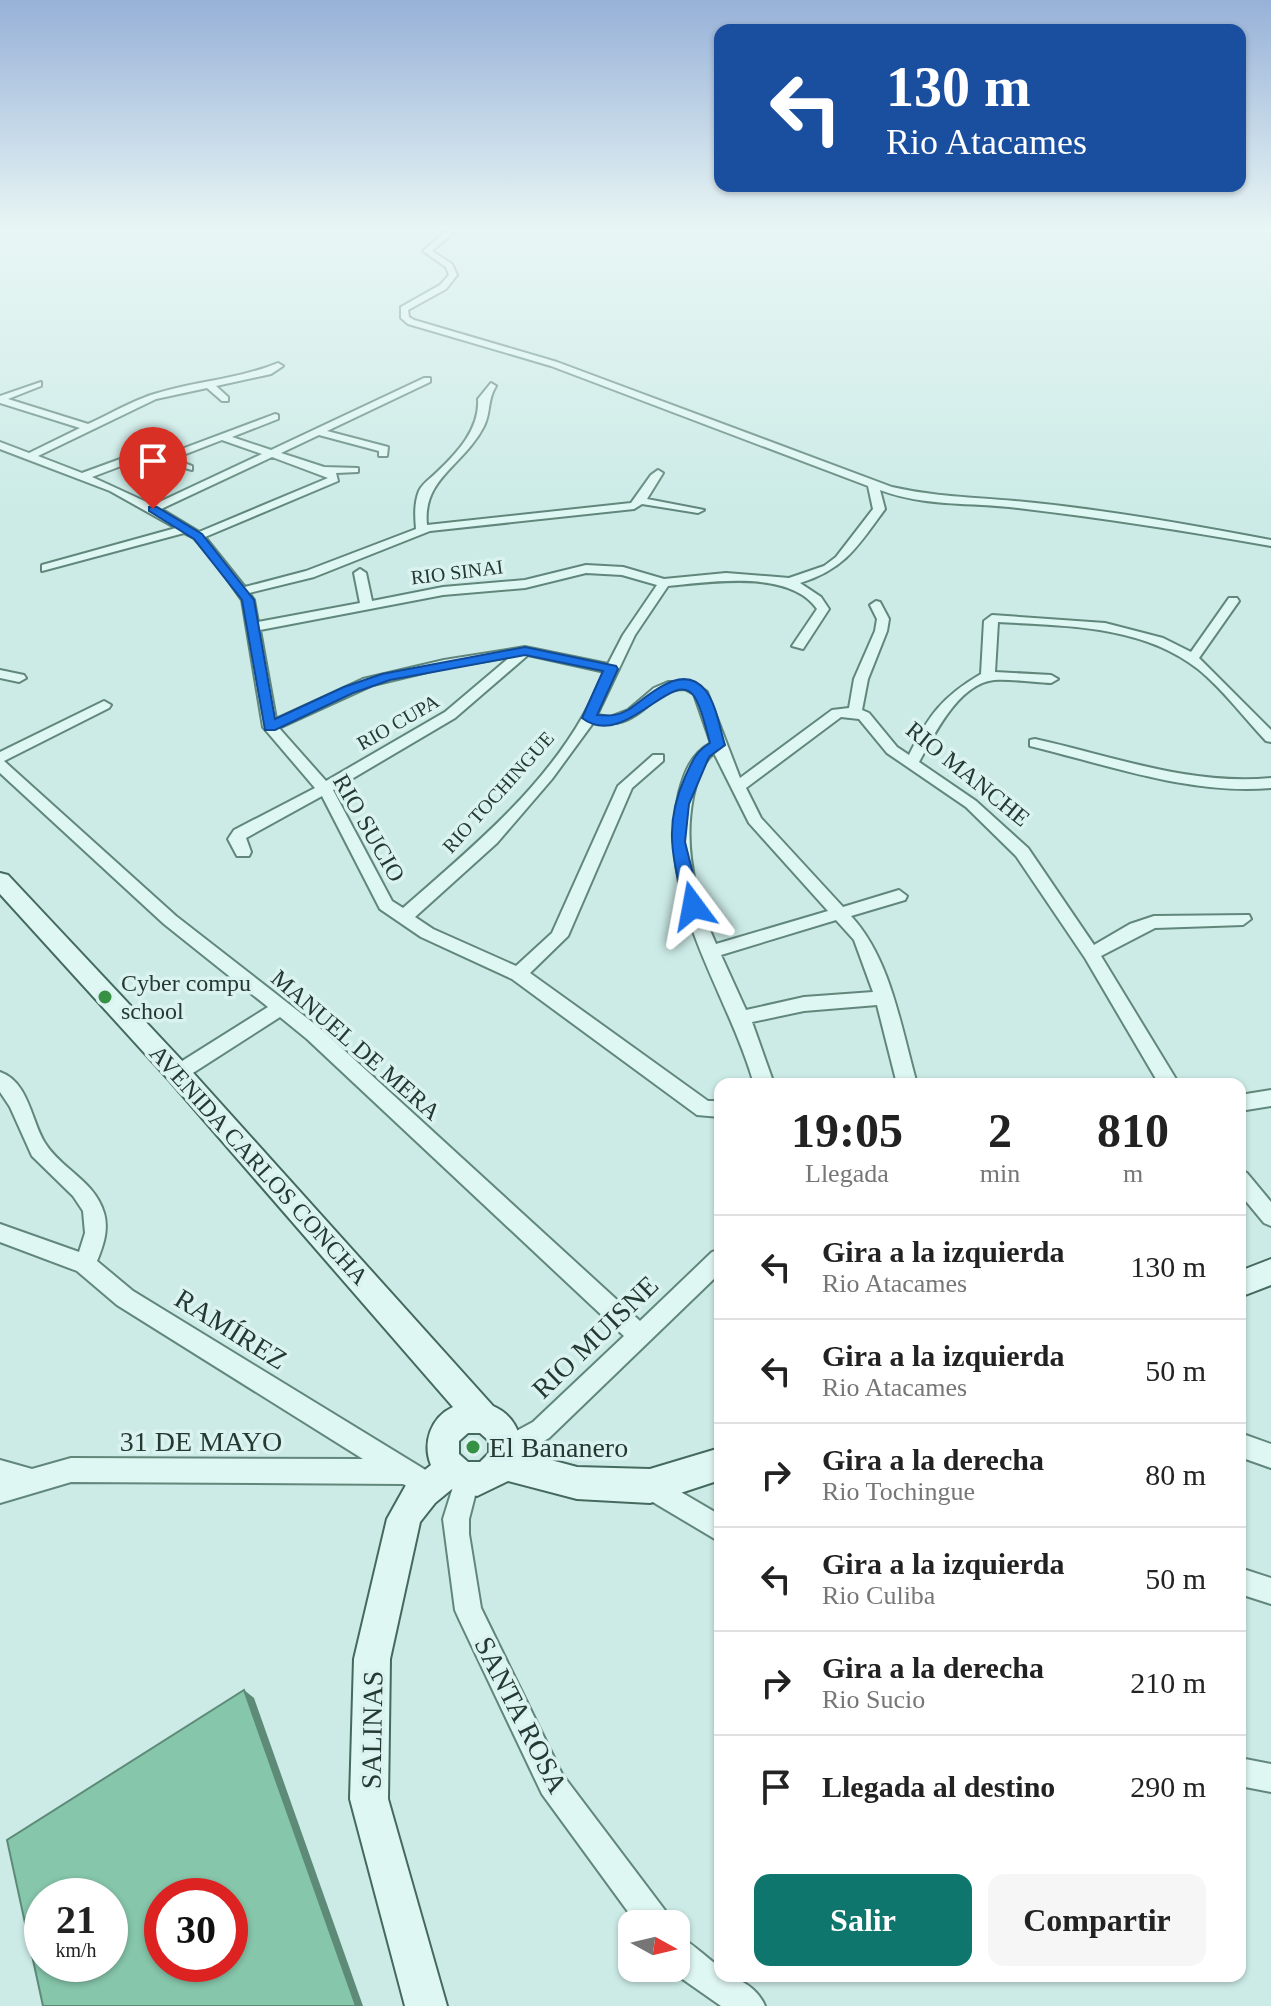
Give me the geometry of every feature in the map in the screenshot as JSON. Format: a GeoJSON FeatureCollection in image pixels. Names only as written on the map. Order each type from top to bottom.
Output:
{"type":"FeatureCollection","features":[{"type":"Feature","properties":{"kind":"street"},"geometry":{"type":"LineString","coordinates":[[409,321],[554,364],[837,468],[873,485],[933,500],[1014,504],[1155,522],[1271,543]]}},
{"type":"Feature","properties":{"kind":"street"},"geometry":{"type":"LineString","coordinates":[[0,461],[25,455],[153,397],[268,372],[278,366]]}},
{"type":"Feature","properties":{"kind":"street"},"geometry":{"type":"LineString","coordinates":[[153,509],[427,380]]}},
{"type":"Feature","properties":{"kind":"street"},"geometry":{"type":"LineString","coordinates":[[207,383],[225,399]]}},
{"type":"Feature","properties":{"kind":"street"},"geometry":{"type":"LineString","coordinates":[[0,399],[38,384]]}},
{"type":"Feature","properties":{"kind":"street"},"geometry":{"type":"LineString","coordinates":[[422,529],[420,509],[425,490],[458,457],[478,428],[484,413],[483,399],[491,386]]}},
{"type":"Feature","properties":{"kind":"street"},"geometry":{"type":"LineString","coordinates":[[0,399],[86,427]]}},
{"type":"Feature","properties":{"kind":"street"},"geometry":{"type":"LineString","coordinates":[[164,459],[275,417]]}},
{"type":"Feature","properties":{"kind":"street"},"geometry":{"type":"LineString","coordinates":[[321,432],[384,449],[383,454]]}},
{"type":"Feature","properties":{"kind":"street"},"geometry":{"type":"LineString","coordinates":[[46,568],[193,532],[330,484],[333,476],[323,470],[222,437]]}},
{"type":"Feature","properties":{"kind":"street"},"geometry":{"type":"LineString","coordinates":[[0,445],[153,509],[193,532],[248,600],[270,727],[348,690],[387,676],[525,651],[611,669]]}},
{"type":"Feature","properties":{"kind":"street"},"geometry":{"type":"LineString","coordinates":[[81,477],[140,453],[149,453],[188,468]]}},
{"type":"Feature","properties":{"kind":"street"},"geometry":{"type":"LineString","coordinates":[[323,470],[354,470]]}},
{"type":"Feature","properties":{"kind":"street"},"geometry":{"type":"LineString","coordinates":[[641,501],[647,484],[658,473]]}},
{"type":"Feature","properties":{"kind":"street"},"geometry":{"type":"LineString","coordinates":[[664,583],[726,577],[790,582],[828,569],[861,535],[879,509],[873,485]]}},
{"type":"Feature","properties":{"kind":"street"},"geometry":{"type":"LineString","coordinates":[[242,591],[310,574],[422,529],[626,508],[641,501],[698,510]]}},
{"type":"Feature","properties":{"kind":"street","name":"RIO SINAI"},"geometry":{"type":"LineString","coordinates":[[253,627],[443,591],[525,584],[586,569],[623,571],[664,583]]}},
{"type":"Feature","properties":{"kind":"street"},"geometry":{"type":"LineString","coordinates":[[360,573],[367,605]]}},
{"type":"Feature","properties":{"kind":"street"},"geometry":{"type":"LineString","coordinates":[[790,582],[817,600],[823,609],[798,646]]}},
{"type":"Feature","properties":{"kind":"street","name":"RIO TOCHINGUE"},"geometry":{"type":"LineString","coordinates":[[404,917],[491,839],[547,776],[589,718],[611,669],[664,583]]}},
{"type":"Feature","properties":{"kind":"street"},"geometry":{"type":"LineString","coordinates":[[1193,658],[1233,601]]}},
{"type":"Feature","properties":{"kind":"street"},"geometry":{"type":"LineString","coordinates":[[738,787],[831,717],[845,711],[855,712],[861,679],[881,631],[883,619],[876,605]]}},
{"type":"Feature","properties":{"kind":"street"},"geometry":{"type":"LineString","coordinates":[[988,676],[990,621],[996,618],[1115,629],[1159,640],[1193,658],[1233,695],[1271,738]]}},
{"type":"Feature","properties":{"kind":"street","name":"RIO CUPA"},"geometry":{"type":"LineString","coordinates":[[243,852],[236,839],[240,834],[457,710],[525,651]]}},
{"type":"Feature","properties":{"kind":"street"},"geometry":{"type":"LineString","coordinates":[[0,674],[19,678]]}},
{"type":"Feature","properties":{"kind":"street"},"geometry":{"type":"LineString","coordinates":[[911,764],[937,711],[957,692],[988,676],[1051,679]]}},
{"type":"Feature","properties":{"kind":"street"},"geometry":{"type":"LineString","coordinates":[[589,718],[610,721],[622,718],[665,688],[688,685],[703,697],[718,745],[754,820],[862,938],[884,998],[905,1078]]}},
{"type":"Feature","properties":{"kind":"street"},"geometry":{"type":"LineString","coordinates":[[0,758],[104,705]]}},
{"type":"Feature","properties":{"kind":"street","name":"RIO MANCHE"},"geometry":{"type":"LineString","coordinates":[[855,712],[870,721],[892,750],[971,804],[1022,852],[1091,954],[1165,1078]]}},
{"type":"Feature","properties":{"kind":"street","name":"RIO SUCIO"},"geometry":{"type":"LineString","coordinates":[[270,727],[323,789],[364,859],[378,895],[386,905],[447,943],[518,974],[704,1109],[714,1109]]}},
{"type":"Feature","properties":{"kind":"street"},"geometry":{"type":"LineString","coordinates":[[1035,743],[1180,776],[1245,785],[1271,783]]}},
{"type":"Feature","properties":{"kind":"street"},"geometry":{"type":"LineString","coordinates":[[718,745],[702,754],[691,776],[681,804],[677,842],[693,906],[709,952],[740,1018],[762,1078]]}},
{"type":"Feature","properties":{"kind":"street"},"geometry":{"type":"LineString","coordinates":[[518,974],[559,936],[625,786],[658,758]]}},
{"type":"Feature","properties":{"kind":"street","name":"MANUEL DE MERA"},"geometry":{"type":"LineString","coordinates":[[0,765],[170,920],[314,1034],[640,1336]]}},
{"type":"Feature","properties":{"kind":"street","name":"AVENIDA CARLOS CONCHA"},"geometry":{"type":"LineString","coordinates":[[0,880],[178,1073],[482,1417]]}},
{"type":"Feature","properties":{"kind":"street"},"geometry":{"type":"LineString","coordinates":[[709,952],[899,896]]}},
{"type":"Feature","properties":{"kind":"street"},"geometry":{"type":"LineString","coordinates":[[1091,954],[1136,928],[1154,922],[1243,919]]}},
{"type":"Feature","properties":{"kind":"street"},"geometry":{"type":"LineString","coordinates":[[740,1018],[804,1004],[884,998]]}},
{"type":"Feature","properties":{"kind":"street"},"geometry":{"type":"LineString","coordinates":[[178,1073],[281,1008]]}},
{"type":"Feature","properties":{"kind":"street"},"geometry":{"type":"LineString","coordinates":[[0,1080],[14,1092],[39,1151],[77,1186],[93,1206],[96,1240],[85,1264]]}},
{"type":"Feature","properties":{"kind":"street"},"geometry":{"type":"LineString","coordinates":[[1246,1102],[1271,1098]]}},
{"type":"Feature","properties":{"kind":"street"},"geometry":{"type":"LineString","coordinates":[[1246,1186],[1271,1217]]}},
{"type":"Feature","properties":{"kind":"street","name":"RAMÍREZ"},"geometry":{"type":"LineString","coordinates":[[0,1233],[85,1264],[125,1298],[438,1477]]}},
{"type":"Feature","properties":{"kind":"street","name":"RIO MUISNE"},"geometry":{"type":"LineString","coordinates":[[503,1457],[541,1430],[714,1265]]}},
{"type":"Feature","properties":{"kind":"street"},"geometry":{"type":"LineString","coordinates":[[1246,1282],[1271,1272]]}},
{"type":"Feature","properties":{"kind":"street"},"geometry":{"type":"LineString","coordinates":[[482,1417],[498,1425],[503,1433],[503,1457],[480,1479],[438,1477],[448,1434],[463,1420],[482,1417]]}},
{"type":"Feature","properties":{"kind":"street"},"geometry":{"type":"LineString","coordinates":[[503,1457],[577,1483],[650,1486],[714,1466]]}},
{"type":"Feature","properties":{"kind":"street","name":"31 DE MAYO"},"geometry":{"type":"LineString","coordinates":[[0,1491],[28,1480],[86,1470],[438,1477]]}},
{"type":"Feature","properties":{"kind":"street"},"geometry":{"type":"LineString","coordinates":[[0,1472],[28,1480]]}},
{"type":"Feature","properties":{"kind":"street","name":"SANTA ROSA"},"geometry":{"type":"LineString","coordinates":[[438,1477],[456,1519],[468,1610],[552,1784],[646,1910]]}},
{"type":"Feature","properties":{"kind":"street","name":"SALINAS"},"geometry":{"type":"LineString","coordinates":[[426,2006],[369,1799],[372,1659],[404,1519],[411,1504],[438,1477]]}},
{"type":"Feature","properties":{"kind":"street"},"geometry":{"type":"LineString","coordinates":[[650,1486],[714,1525]]}},
{"type":"Feature","properties":{"kind":"street"},"geometry":{"type":"LineString","coordinates":[[1246,1583],[1271,1591]]}},
{"type":"Feature","properties":{"kind":"street"},"geometry":{"type":"LineString","coordinates":[[1246,1773],[1271,1778]]}},
{"type":"Feature","properties":{"kind":"street"},"geometry":{"type":"LineString","coordinates":[[690,1965],[749,2006]]}},
{"type":"Feature","properties":{"kind":"building"},"geometry":{"type":"Polygon","coordinates":[[[244,1690],[356,2006],[43,2006],[38,1982],[128,1982],[128,1878],[24,1878],[24,1918],[7,1840],[244,1690]]]}},
{"type":"Feature","properties":{"kind":"place","name":"Cyber compu school"},"geometry":{"type":"Point","coordinates":[105,997]}},
{"type":"Feature","properties":{"kind":"place","name":"El Bananero"},"geometry":{"type":"Point","coordinates":[473,1447]}},
{"type":"Feature","properties":{"kind":"route"},"geometry":{"type":"LineString","coordinates":[[153,509],[198,536],[248,600],[266,718],[270,727],[348,690],[387,676],[525,651],[611,669],[589,718],[610,721],[622,718],[633,713],[659,691],[673,685],[688,685],[700,692],[718,745],[702,754],[681,804],[677,842],[693,906]]}}]}
